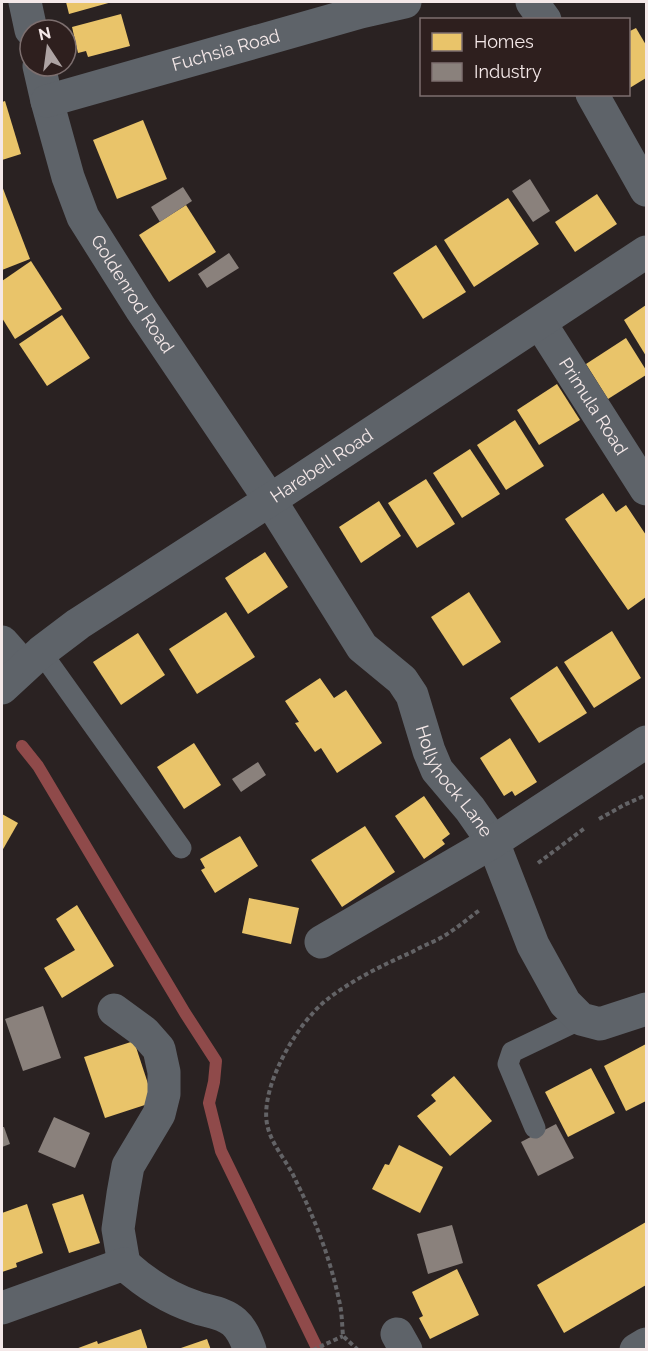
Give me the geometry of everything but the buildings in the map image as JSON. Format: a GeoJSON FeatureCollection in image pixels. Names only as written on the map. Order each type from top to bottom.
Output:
{"type":"FeatureCollection","features":[{"type":"Feature","properties":{"kind":"street"},"geometry":{"type":"LineString","coordinates":[[25,2],[28,18]]}},
{"type":"Feature","properties":{"kind":"street","name":"Fuchsia Road"},"geometry":{"type":"LineString","coordinates":[[47,101],[361,7],[405,2]]}},
{"type":"Feature","properties":{"kind":"street"},"geometry":{"type":"LineString","coordinates":[[532,2],[544,18]]}},
{"type":"Feature","properties":{"kind":"street","name":"Goldenrod Road"},"geometry":{"type":"LineString","coordinates":[[42,78],[68,177],[83,217],[141,309],[270,500]]}},
{"type":"Feature","properties":{"kind":"street"},"geometry":{"type":"LineString","coordinates":[[593,96],[646,190]]}},
{"type":"Feature","properties":{"kind":"street","name":"Harebell Road"},"geometry":{"type":"LineString","coordinates":[[22,669],[78,624],[646,254]]}},
{"type":"Feature","properties":{"kind":"street","name":"Primula Road"},"geometry":{"type":"LineString","coordinates":[[540,323],[646,489]]}},
{"type":"Feature","properties":{"kind":"street","name":"Hollyhock Lane"},"geometry":{"type":"LineString","coordinates":[[270,500],[362,647],[402,680],[412,695],[437,770],[470,809],[492,842],[533,945],[565,1003],[581,1019]]}},
{"type":"Feature","properties":{"kind":"street"},"geometry":{"type":"LineString","coordinates":[[2,642],[22,669]]}},
{"type":"Feature","properties":{"kind":"street"},"geometry":{"type":"LineString","coordinates":[[321,942],[492,842],[646,742]]}},
{"type":"Feature","properties":{"kind":"street"},"geometry":{"type":"LineString","coordinates":[[581,1019],[600,1024],[646,1009]]}},
{"type":"Feature","properties":{"kind":"street"},"geometry":{"type":"LineString","coordinates":[[114,1010],[144,1032],[159,1049],[164,1072],[164,1094],[159,1114],[129,1166],[123,1194],[118,1228],[124,1264],[154,1289],[196,1308],[218,1313],[233,1320],[243,1332],[250,1350]]}},
{"type":"Feature","properties":{"kind":"street"},"geometry":{"type":"LineString","coordinates":[[2,1308],[124,1264]]}},
{"type":"Feature","properties":{"kind":"street"},"geometry":{"type":"LineString","coordinates":[[636,1350],[646,1344]]}},
{"type":"Feature","properties":{"kind":"lane"},"geometry":{"type":"LineString","coordinates":[[22,669],[181,848]]}},
{"type":"Feature","properties":{"kind":"lane"},"geometry":{"type":"LineString","coordinates":[[535,1128],[508,1064],[512,1052],[581,1019]]}},
{"type":"Feature","properties":{"kind":"path"},"geometry":{"type":"LineString","coordinates":[[598,820],[646,795]]}},
{"type":"Feature","properties":{"kind":"path"},"geometry":{"type":"LineString","coordinates":[[358,1350],[343,1336],[340,1302],[316,1223],[295,1177],[275,1146],[267,1125],[267,1104],[277,1068],[296,1035],[313,1012],[329,998],[363,976],[443,937],[509,884],[590,825]]}},
{"type":"Feature","properties":{"kind":"path"},"geometry":{"type":"LineString","coordinates":[[313,1350],[343,1336]]}},
{"type":"Feature","properties":{"kind":"waterway"},"geometry":{"type":"LineString","coordinates":[[22,746],[38,766],[216,1061],[209,1103],[221,1151],[318,1350]]}}]}
